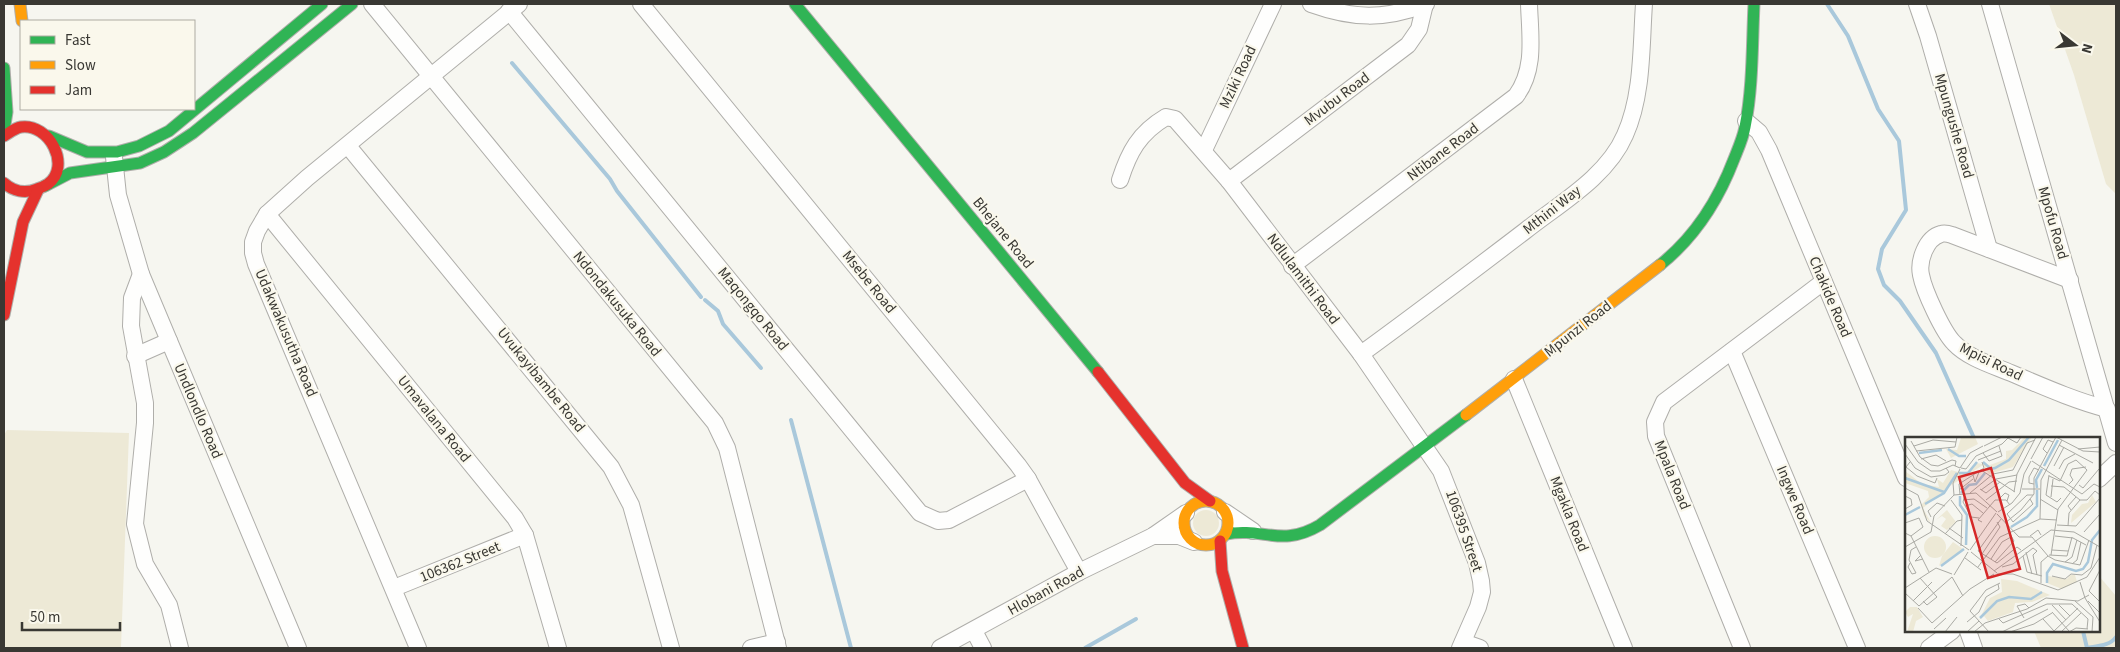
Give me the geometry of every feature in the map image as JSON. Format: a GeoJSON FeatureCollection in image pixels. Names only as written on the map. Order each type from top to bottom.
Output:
{"type":"FeatureCollection","features":[{"type":"Feature","properties":{"kind":"street"},"geometry":{"type":"LineString","coordinates":[[20,4],[22,20]]}},
{"type":"Feature","properties":{"kind":"street"},"geometry":{"type":"LineString","coordinates":[[195,109],[322,4]]}},
{"type":"Feature","properties":{"kind":"street"},"geometry":{"type":"LineString","coordinates":[[4,136],[21,127],[29,127],[88,152],[115,160],[140,163],[182,142],[352,4]]}},
{"type":"Feature","properties":{"kind":"street","name":"Ndondakusuka Road"},"geometry":{"type":"LineString","coordinates":[[372,4],[429,76],[715,422],[727,448],[778,645]]}},
{"type":"Feature","properties":{"kind":"street","name":"Msebe Road"},"geometry":{"type":"LineString","coordinates":[[640,4],[1028,479],[1080,572]]}},
{"type":"Feature","properties":{"kind":"street","name":"Bhejane Road"},"geometry":{"type":"LineString","coordinates":[[795,4],[1087,358],[1185,483],[1210,501]]}},
{"type":"Feature","properties":{"kind":"street","name":"Mziki Road"},"geometry":{"type":"LineString","coordinates":[[1204,150],[1273,4]]}},
{"type":"Feature","properties":{"kind":"street"},"geometry":{"type":"LineString","coordinates":[[1310,4],[1343,14],[1369,17],[1396,14],[1426,4]]}},
{"type":"Feature","properties":{"kind":"street","name":"Mvubu Road"},"geometry":{"type":"LineString","coordinates":[[1230,181],[1408,45],[1419,29],[1426,4]]}},
{"type":"Feature","properties":{"kind":"street","name":"Ntibane Road"},"geometry":{"type":"LineString","coordinates":[[1292,266],[1516,96],[1524,86],[1531,55],[1529,4]]}},
{"type":"Feature","properties":{"kind":"street","name":"Mthini Way"},"geometry":{"type":"LineString","coordinates":[[1361,354],[1435,301],[1592,178],[1610,159],[1625,136],[1636,99],[1644,4]]}},
{"type":"Feature","properties":{"kind":"street","name":"Mpunzi Road"},"geometry":{"type":"LineString","coordinates":[[1223,537],[1253,532],[1288,537],[1305,533],[1320,525],[1514,379],[1687,242],[1704,220],[1720,194],[1741,140],[1746,121],[1751,71],[1754,4]]}},
{"type":"Feature","properties":{"kind":"street","name":"Mpungushe Road"},"geometry":{"type":"LineString","coordinates":[[1917,4],[1931,45],[1989,249]]}},
{"type":"Feature","properties":{"kind":"street","name":"Mpofu Road"},"geometry":{"type":"LineString","coordinates":[[1990,4],[2116,442]]}},
{"type":"Feature","properties":{"kind":"street"},"geometry":{"type":"LineString","coordinates":[[429,76],[514,7]]}},
{"type":"Feature","properties":{"kind":"street","name":"Maqongqo Road"},"geometry":{"type":"LineString","coordinates":[[514,7],[920,513],[938,521],[949,520],[1028,479]]}},
{"type":"Feature","properties":{"kind":"street"},"geometry":{"type":"LineString","coordinates":[[4,68],[7,112],[4,132]]}},
{"type":"Feature","properties":{"kind":"street","name":"Udakwakusutha Road"},"geometry":{"type":"LineString","coordinates":[[418,648],[256,264],[253,242],[267,214],[429,76]]}},
{"type":"Feature","properties":{"kind":"street"},"geometry":{"type":"LineString","coordinates":[[4,182],[14,190],[22,192],[42,188],[70,174],[88,170],[115,160],[169,130],[193,110]]}},
{"type":"Feature","properties":{"kind":"street"},"geometry":{"type":"LineString","coordinates":[[4,315],[23,222],[42,188],[54,175],[58,162],[56,148],[33,116]]}},
{"type":"Feature","properties":{"kind":"street","name":"Ndlulamithi Road"},"geometry":{"type":"LineString","coordinates":[[1120,180],[1133,146],[1158,122],[1166,117],[1175,119],[1230,181],[1292,266],[1361,354],[1425,446]]}},
{"type":"Feature","properties":{"kind":"street","name":"Chakide Road"},"geometry":{"type":"LineString","coordinates":[[1746,121],[1759,132],[1769,150],[1905,476]]}},
{"type":"Feature","properties":{"kind":"street","name":"Uvukayibambe Road"},"geometry":{"type":"LineString","coordinates":[[348,146],[611,467],[631,505],[671,648]]}},
{"type":"Feature","properties":{"kind":"street","name":"Undlondlo Road"},"geometry":{"type":"LineString","coordinates":[[115,160],[118,195],[140,274],[298,648]]}},
{"type":"Feature","properties":{"kind":"street","name":"Umavalana Road"},"geometry":{"type":"LineString","coordinates":[[267,214],[515,518],[525,535],[558,648]]}},
{"type":"Feature","properties":{"kind":"street","name":"Mpisi Road"},"geometry":{"type":"LineString","coordinates":[[2070,280],[1952,235],[1942,234],[1932,239],[1926,247],[1920,273],[1924,287],[1954,344],[1984,362],[2080,402],[2107,408]]}},
{"type":"Feature","properties":{"kind":"street"},"geometry":{"type":"LineString","coordinates":[[140,274],[132,298],[131,326],[145,403],[145,423],[134,524],[145,564],[170,605],[180,648]]}},
{"type":"Feature","properties":{"kind":"street","name":"Mpala Road"},"geometry":{"type":"LineString","coordinates":[[1742,648],[1656,436],[1657,415],[1664,402],[1823,282]]}},
{"type":"Feature","properties":{"kind":"street"},"geometry":{"type":"LineString","coordinates":[[135,356],[169,341]]}},
{"type":"Feature","properties":{"kind":"street","name":"Ingwe Road"},"geometry":{"type":"LineString","coordinates":[[1732,351],[1857,648]]}},
{"type":"Feature","properties":{"kind":"street","name":"Mgakla Road"},"geometry":{"type":"LineString","coordinates":[[1514,379],[1624,648]]}},
{"type":"Feature","properties":{"kind":"street","name":"106395 Street"},"geometry":{"type":"LineString","coordinates":[[1425,446],[1442,471],[1477,563],[1481,581],[1482,592],[1478,607],[1462,645]]}},
{"type":"Feature","properties":{"kind":"street"},"geometry":{"type":"LineString","coordinates":[[2100,478],[2116,462]]}},
{"type":"Feature","properties":{"kind":"street","name":"Bhejane Road"},"geometry":{"type":"LineString","coordinates":[[1185,483],[1188,510]]}},
{"type":"Feature","properties":{"kind":"street"},"geometry":{"type":"LineString","coordinates":[[1222,571],[1184,529],[1188,510],[1199,502],[1210,501],[1219,505],[1226,512],[1229,523],[1223,537],[1222,571],[1243,648]]}},
{"type":"Feature","properties":{"kind":"street","name":"Hlobani Road"},"geometry":{"type":"LineString","coordinates":[[940,648],[1080,572],[1153,536],[1188,510]]}},
{"type":"Feature","properties":{"kind":"street","name":"Mpunzi Road"},"geometry":{"type":"LineString","coordinates":[[1226,512],[1253,532]]}},
{"type":"Feature","properties":{"kind":"street","name":"106362 Street"},"geometry":{"type":"LineString","coordinates":[[394,588],[525,535]]}},
{"type":"Feature","properties":{"kind":"street","name":"Hlobani Road"},"geometry":{"type":"LineString","coordinates":[[1153,536],[1168,535],[1199,544]]}},
{"type":"Feature","properties":{"kind":"street"},"geometry":{"type":"LineString","coordinates":[[1199,544],[1214,544],[1223,537]]}},
{"type":"Feature","properties":{"kind":"street"},"geometry":{"type":"LineString","coordinates":[[974,631],[983,648]]}},
{"type":"Feature","properties":{"kind":"street"},"geometry":{"type":"LineString","coordinates":[[1929,648],[1951,632]]}},
{"type":"Feature","properties":{"kind":"street"},"geometry":{"type":"LineString","coordinates":[[1968,632],[1974,648]]}},
{"type":"Feature","properties":{"kind":"street"},"geometry":{"type":"LineString","coordinates":[[751,648],[778,645]]}},
{"type":"Feature","properties":{"kind":"street"},"geometry":{"type":"LineString","coordinates":[[1462,645],[1480,648]]}},
{"type":"Feature","properties":{"kind":"shaded area"},"geometry":{"type":"Polygon","coordinates":[[[2049,4],[2116,4],[2116,194],[2106,184],[2074,75],[2049,4]]]}},
{"type":"Feature","properties":{"kind":"shaded area"},"geometry":{"type":"Polygon","coordinates":[[[7,430],[129,433],[121,648],[9,648],[4,646],[4,435],[7,430]]]}},
{"type":"Feature","properties":{"kind":"shaded area"},"geometry":{"type":"Polygon","coordinates":[[[1206,510],[1215,514],[1219,523],[1215,532],[1206,536],[1197,532],[1193,523],[1197,514],[1206,510]]]}},
{"type":"Feature","properties":{"kind":"shaded area"},"geometry":{"type":"Polygon","coordinates":[[[2100,577],[2116,596],[2116,648],[2041,648],[2034,632],[2100,632],[2100,577]]]}},
{"type":"Feature","properties":{"kind":"waterway"},"geometry":{"type":"LineString","coordinates":[[1827,4],[1848,36],[1878,109],[1899,141],[1906,210],[1882,249],[1878,269],[1884,285],[1900,301],[1936,353],[1974,437]]}},
{"type":"Feature","properties":{"kind":"waterway"},"geometry":{"type":"LineString","coordinates":[[512,63],[610,179],[617,191],[701,297]]}},
{"type":"Feature","properties":{"kind":"waterway"},"geometry":{"type":"LineString","coordinates":[[705,300],[718,311],[723,324],[761,368]]}},
{"type":"Feature","properties":{"kind":"waterway"},"geometry":{"type":"LineString","coordinates":[[791,420],[851,648]]}},
{"type":"Feature","properties":{"kind":"waterway"},"geometry":{"type":"LineString","coordinates":[[1085,648],[1136,619]]}},
{"type":"Feature","properties":{"kind":"waterway"},"geometry":{"type":"LineString","coordinates":[[2083,632],[2087,648]]}},
{"type":"Feature","properties":{"kind":"waterway"},"geometry":{"type":"LineString","coordinates":[[2087,648],[2107,644],[2116,637]]}},
{"type":"Feature","properties":{"kind":"traffic: fast"},"geometry":{"type":"LineString","coordinates":[[195,109],[322,4]]}},
{"type":"Feature","properties":{"kind":"traffic: fast"},"geometry":{"type":"LineString","coordinates":[[45,186],[70,173],[140,163],[164,152],[193,133],[352,4]]}},
{"type":"Feature","properties":{"kind":"traffic: fast"},"geometry":{"type":"LineString","coordinates":[[795,4],[1098,372]]}},
{"type":"Feature","properties":{"kind":"traffic: fast"},"geometry":{"type":"LineString","coordinates":[[1660,265],[1684,243],[1713,204],[1728,174],[1740,143],[1750,97],[1754,4]]}},
{"type":"Feature","properties":{"kind":"traffic: fast"},"geometry":{"type":"LineString","coordinates":[[4,68],[7,112],[4,131]]}},
{"type":"Feature","properties":{"kind":"traffic: fast"},"geometry":{"type":"LineString","coordinates":[[49,136],[87,152],[117,152],[139,146],[169,131],[194,110]]}},
{"type":"Feature","properties":{"kind":"traffic: fast"},"geometry":{"type":"LineString","coordinates":[[1226,534],[1251,533],[1283,536],[1306,532],[1320,525],[1466,415]]}},
{"type":"Feature","properties":{"kind":"traffic: slow"},"geometry":{"type":"LineString","coordinates":[[20,4],[22,20]]}},
{"type":"Feature","properties":{"kind":"traffic: slow"},"geometry":{"type":"LineString","coordinates":[[1466,415],[1660,265]]}},
{"type":"Feature","properties":{"kind":"traffic: slow"},"geometry":{"type":"LineString","coordinates":[[1210,501],[1222,507],[1227,514],[1228,523],[1227,532],[1222,539],[1215,544],[1202,545],[1190,539],[1185,532],[1184,519],[1190,507],[1197,502],[1210,501]]}},
{"type":"Feature","properties":{"kind":"traffic: jam"},"geometry":{"type":"LineString","coordinates":[[4,136],[14,129],[21,127],[31,128],[40,132],[54,147],[58,167],[55,176],[48,184],[33,191],[19,191],[4,183]]}},
{"type":"Feature","properties":{"kind":"traffic: jam"},"geometry":{"type":"LineString","coordinates":[[4,315],[23,222],[38,190]]}},
{"type":"Feature","properties":{"kind":"traffic: jam"},"geometry":{"type":"LineString","coordinates":[[1098,372],[1185,483],[1210,501]]}},
{"type":"Feature","properties":{"kind":"traffic: jam"},"geometry":{"type":"LineString","coordinates":[[1220,541],[1222,571],[1243,648]]}}]}
